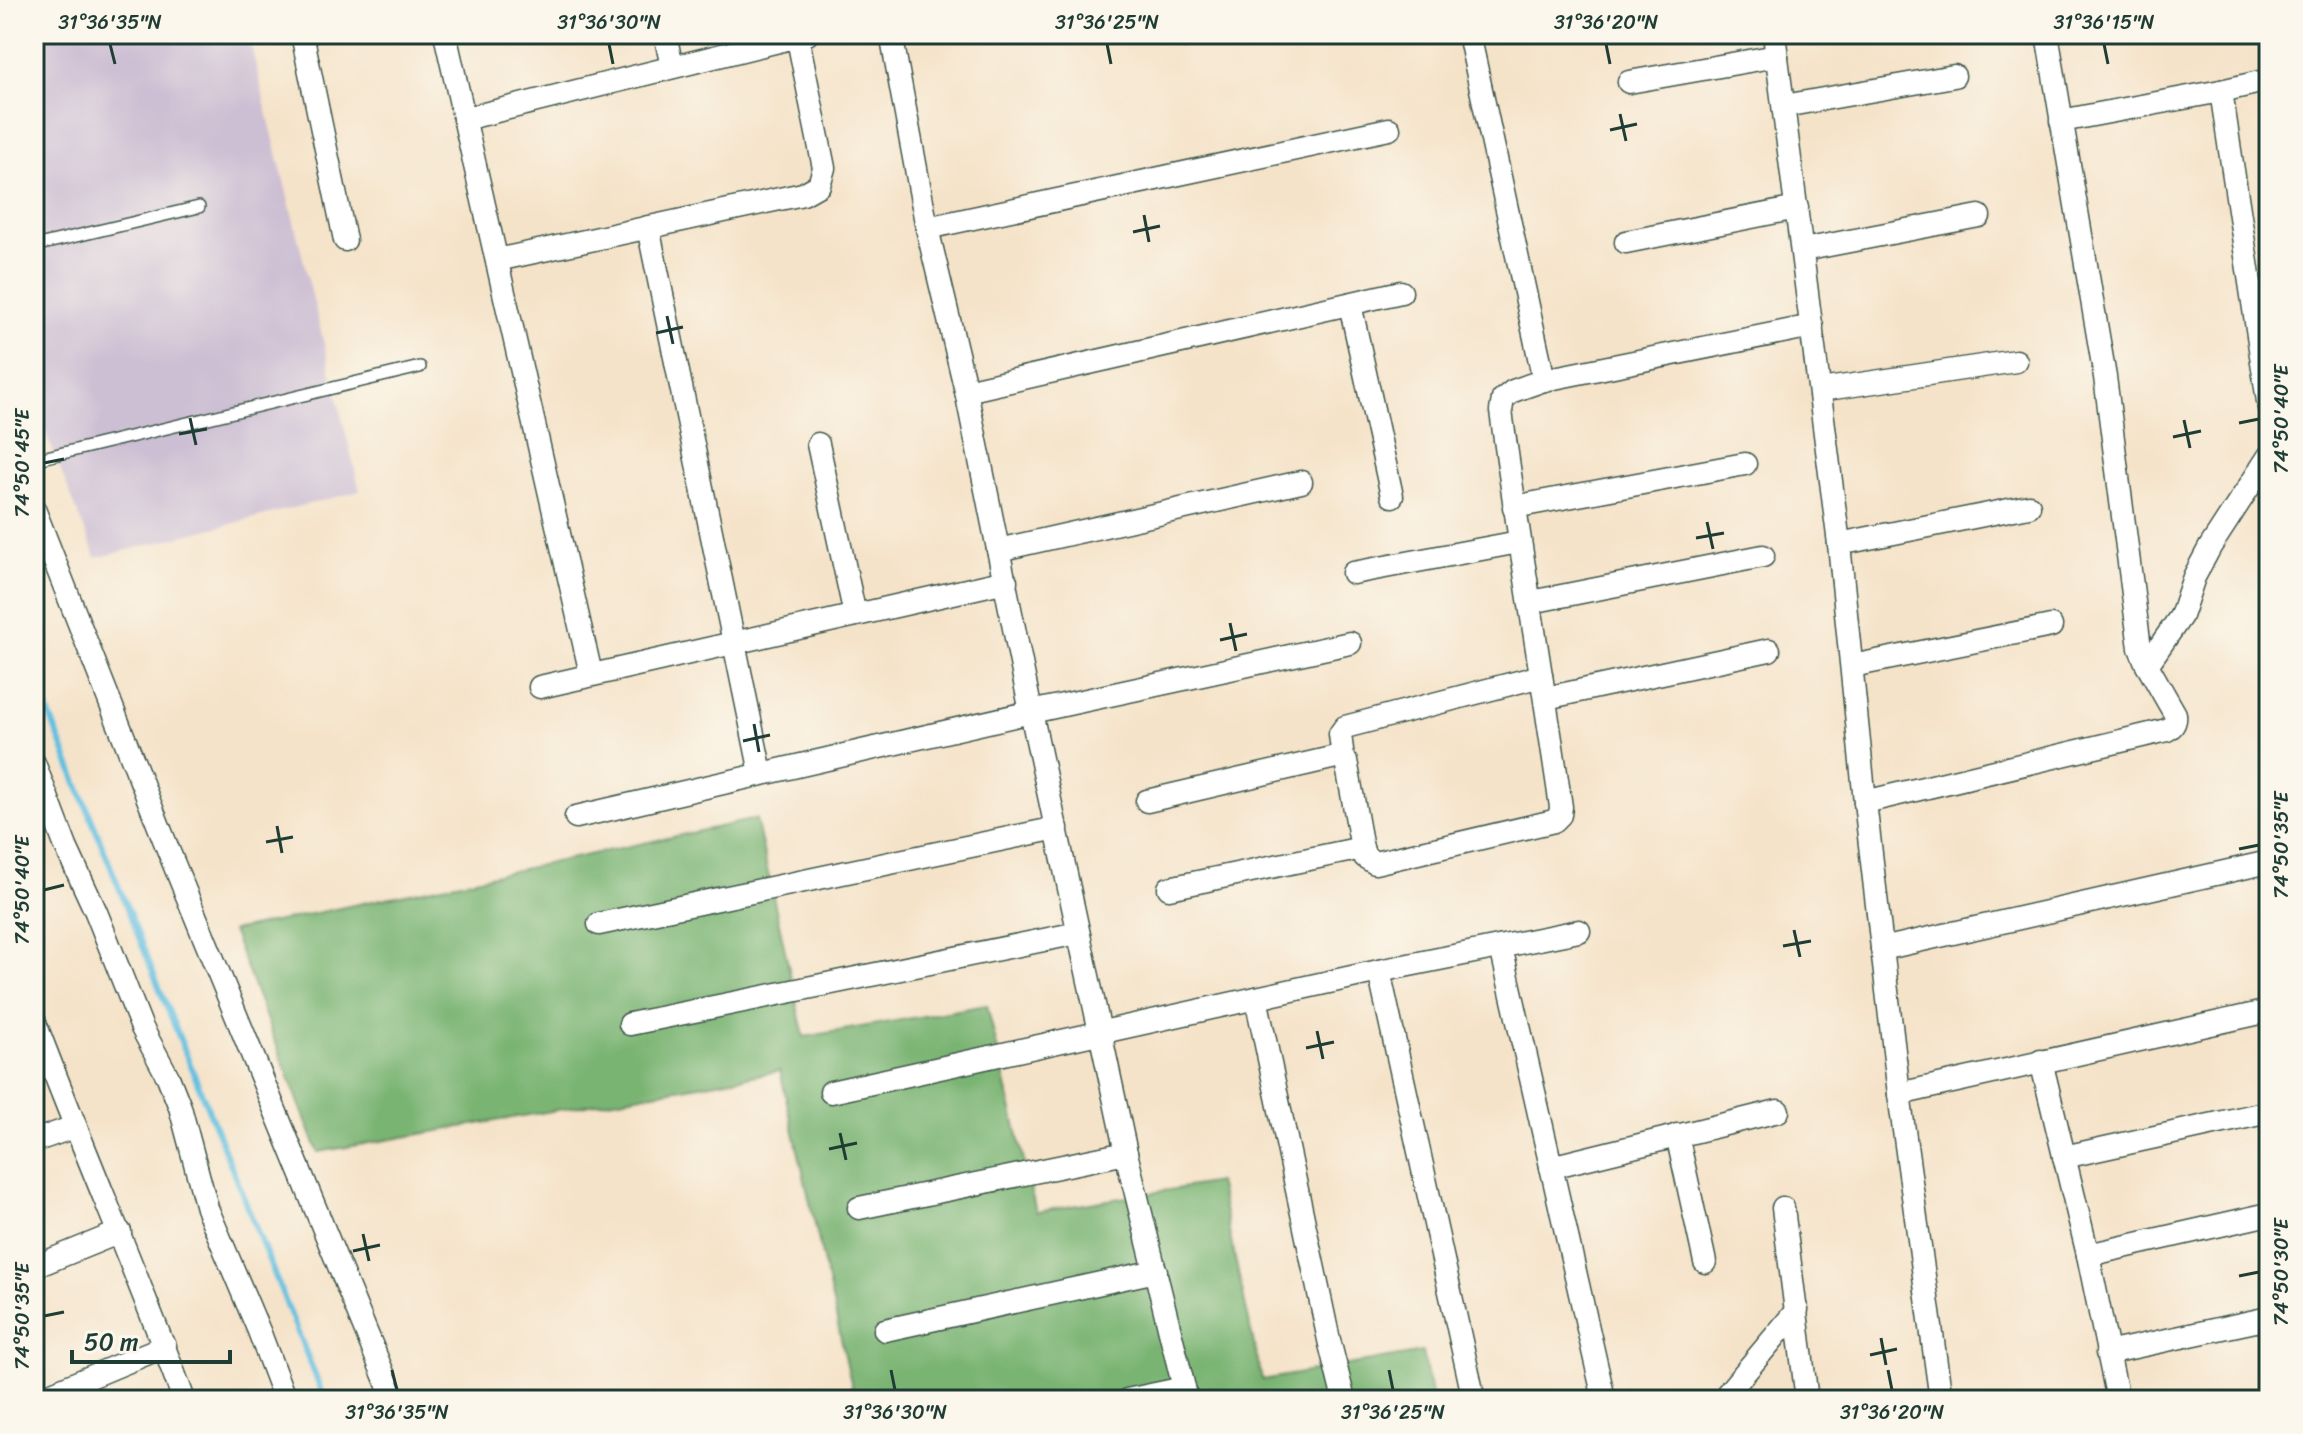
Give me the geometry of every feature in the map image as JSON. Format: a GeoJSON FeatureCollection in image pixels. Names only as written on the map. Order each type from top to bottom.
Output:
{"type":"FeatureCollection","features":[{"type":"Feature","properties":{"kind":"street"},"geometry":{"type":"LineString","coordinates":[[302,34],[345,240]]}},
{"type":"Feature","properties":{"kind":"street"},"geometry":{"type":"LineString","coordinates":[[445,34],[591,674]]}},
{"type":"Feature","properties":{"kind":"street"},"geometry":{"type":"LineString","coordinates":[[665,34],[672,67]]}},
{"type":"Feature","properties":{"kind":"street"},"geometry":{"type":"LineString","coordinates":[[891,34],[927,228],[966,391],[1078,933],[1126,1153],[1185,1394],[1127,1400]]}},
{"type":"Feature","properties":{"kind":"street"},"geometry":{"type":"LineString","coordinates":[[1469,34],[1544,380]]}},
{"type":"Feature","properties":{"kind":"street"},"geometry":{"type":"LineString","coordinates":[[1865,802],[2167,730],[2173,727],[2176,720],[2147,665],[2138,634],[2105,377],[2047,34]]}},
{"type":"Feature","properties":{"kind":"street"},"geometry":{"type":"LineString","coordinates":[[464,119],[800,35],[824,168],[819,185],[803,194],[497,260]]}},
{"type":"Feature","properties":{"kind":"street"},"geometry":{"type":"LineString","coordinates":[[1629,82],[1775,45],[1839,544],[1899,1094],[1941,1400]]}},
{"type":"Feature","properties":{"kind":"street"},"geometry":{"type":"LineString","coordinates":[[1784,106],[1954,76]]}},
{"type":"Feature","properties":{"kind":"street"},"geometry":{"type":"LineString","coordinates":[[2061,121],[2269,80]]}},
{"type":"Feature","properties":{"kind":"street"},"geometry":{"type":"LineString","coordinates":[[2221,91],[2269,408]]}},
{"type":"Feature","properties":{"kind":"street"},"geometry":{"type":"LineString","coordinates":[[927,228],[1389,129]]}},
{"type":"Feature","properties":{"kind":"street"},"geometry":{"type":"LineString","coordinates":[[1626,242],[1797,208]]}},
{"type":"Feature","properties":{"kind":"street"},"geometry":{"type":"LineString","coordinates":[[1803,250],[1979,216]]}},
{"type":"Feature","properties":{"kind":"street"},"geometry":{"type":"LineString","coordinates":[[648,227],[761,773]]}},
{"type":"Feature","properties":{"kind":"street"},"geometry":{"type":"LineString","coordinates":[[966,391],[1401,292]]}},
{"type":"Feature","properties":{"kind":"street"},"geometry":{"type":"LineString","coordinates":[[1350,304],[1392,496]]}},
{"type":"Feature","properties":{"kind":"street"},"geometry":{"type":"LineString","coordinates":[[1541,676],[1345,727],[1340,734],[1343,758],[1362,848],[1369,861],[1381,863],[1554,821],[1560,815],[1546,698],[1514,507],[1501,411],[1503,399],[1513,391],[1544,380],[1812,326]]}},
{"type":"Feature","properties":{"kind":"street"},"geometry":{"type":"LineString","coordinates":[[1820,390],[2016,361]]}},
{"type":"Feature","properties":{"kind":"street"},"geometry":{"type":"LineString","coordinates":[[818,444],[855,615]]}},
{"type":"Feature","properties":{"kind":"street"},"geometry":{"type":"LineString","coordinates":[[2147,665],[2181,616],[2194,577],[2210,547],[2269,456]]}},
{"type":"Feature","properties":{"kind":"street"},"geometry":{"type":"LineString","coordinates":[[1514,507],[1745,464]]}},
{"type":"Feature","properties":{"kind":"street"},"geometry":{"type":"LineString","coordinates":[[998,550],[1301,482]]}},
{"type":"Feature","properties":{"kind":"street"},"geometry":{"type":"LineString","coordinates":[[1839,544],[2029,506]]}},
{"type":"Feature","properties":{"kind":"street"},"geometry":{"type":"LineString","coordinates":[[34,509],[175,867],[394,1400]]}},
{"type":"Feature","properties":{"kind":"street"},"geometry":{"type":"LineString","coordinates":[[1353,573],[1519,542]]}},
{"type":"Feature","properties":{"kind":"street"},"geometry":{"type":"LineString","coordinates":[[1531,602],[1763,556]]}},
{"type":"Feature","properties":{"kind":"street"},"geometry":{"type":"LineString","coordinates":[[540,687],[1006,581]]}},
{"type":"Feature","properties":{"kind":"street"},"geometry":{"type":"LineString","coordinates":[[1852,666],[2051,626]]}},
{"type":"Feature","properties":{"kind":"street"},"geometry":{"type":"LineString","coordinates":[[576,817],[1031,712],[1350,643]]}},
{"type":"Feature","properties":{"kind":"street"},"geometry":{"type":"LineString","coordinates":[[1546,698],[1769,650]]}},
{"type":"Feature","properties":{"kind":"street"},"geometry":{"type":"LineString","coordinates":[[1147,801],[1335,756],[1343,758]]}},
{"type":"Feature","properties":{"kind":"street"},"geometry":{"type":"LineString","coordinates":[[34,763],[142,1028],[180,1107],[207,1208],[285,1400]]}},
{"type":"Feature","properties":{"kind":"street"},"geometry":{"type":"LineString","coordinates":[[599,924],[1057,828]]}},
{"type":"Feature","properties":{"kind":"street"},"geometry":{"type":"LineString","coordinates":[[1169,888],[1362,848]]}},
{"type":"Feature","properties":{"kind":"street"},"geometry":{"type":"LineString","coordinates":[[1882,949],[2269,862]]}},
{"type":"Feature","properties":{"kind":"street"},"geometry":{"type":"LineString","coordinates":[[831,1092],[1379,971],[1579,931]]}},
{"type":"Feature","properties":{"kind":"street"},"geometry":{"type":"LineString","coordinates":[[630,1024],[1078,933]]}},
{"type":"Feature","properties":{"kind":"street"},"geometry":{"type":"LineString","coordinates":[[1501,947],[1602,1390]]}},
{"type":"Feature","properties":{"kind":"street"},"geometry":{"type":"LineString","coordinates":[[1379,971],[1474,1400]]}},
{"type":"Feature","properties":{"kind":"street"},"geometry":{"type":"LineString","coordinates":[[1256,998],[1344,1400]]}},
{"type":"Feature","properties":{"kind":"street"},"geometry":{"type":"LineString","coordinates":[[1899,1094],[2269,1011]]}},
{"type":"Feature","properties":{"kind":"street"},"geometry":{"type":"LineString","coordinates":[[34,1020],[184,1400]]}},
{"type":"Feature","properties":{"kind":"street"},"geometry":{"type":"LineString","coordinates":[[2041,1061],[2088,1255],[2118,1400]]}},
{"type":"Feature","properties":{"kind":"street"},"geometry":{"type":"LineString","coordinates":[[1551,1167],[1778,1111]]}},
{"type":"Feature","properties":{"kind":"street"},"geometry":{"type":"LineString","coordinates":[[2064,1157],[2269,1112]]}},
{"type":"Feature","properties":{"kind":"street"},"geometry":{"type":"LineString","coordinates":[[34,1141],[74,1127]]}},
{"type":"Feature","properties":{"kind":"street"},"geometry":{"type":"LineString","coordinates":[[1677,1135],[1705,1262]]}},
{"type":"Feature","properties":{"kind":"street"},"geometry":{"type":"LineString","coordinates":[[859,1208],[1126,1153]]}},
{"type":"Feature","properties":{"kind":"street"},"geometry":{"type":"LineString","coordinates":[[1783,1208],[1807,1400]]}},
{"type":"Feature","properties":{"kind":"street"},"geometry":{"type":"LineString","coordinates":[[2088,1255],[2269,1214]]}},
{"type":"Feature","properties":{"kind":"street"},"geometry":{"type":"LineString","coordinates":[[34,1267],[120,1232]]}},
{"type":"Feature","properties":{"kind":"street"},"geometry":{"type":"LineString","coordinates":[[885,1330],[1156,1271]]}},
{"type":"Feature","properties":{"kind":"street"},"geometry":{"type":"LineString","coordinates":[[1722,1400],[1797,1310]]}},
{"type":"Feature","properties":{"kind":"street"},"geometry":{"type":"LineString","coordinates":[[2107,1353],[2269,1318]]}},
{"type":"Feature","properties":{"kind":"street"},"geometry":{"type":"LineString","coordinates":[[35,1400],[165,1346]]}},
{"type":"Feature","properties":{"kind":"lane"},"geometry":{"type":"LineString","coordinates":[[34,246],[199,207]]}},
{"type":"Feature","properties":{"kind":"lane"},"geometry":{"type":"LineString","coordinates":[[34,460],[420,367]]}},
{"type":"Feature","properties":{"kind":"shaded area"},"geometry":{"type":"Polygon","coordinates":[[[34,34],[248,34],[360,491],[96,558],[34,404],[34,34]]]}},
{"type":"Feature","properties":{"kind":"green space"},"geometry":{"type":"Polygon","coordinates":[[[756,819],[804,1037],[987,1005],[1036,1212],[1218,1182],[1262,1380],[1423,1352],[1432,1400],[855,1400],[780,1071],[318,1152],[232,931],[756,819]]]}},
{"type":"Feature","properties":{"kind":"waterway"},"geometry":{"type":"LineString","coordinates":[[34,676],[325,1400]]}}]}
